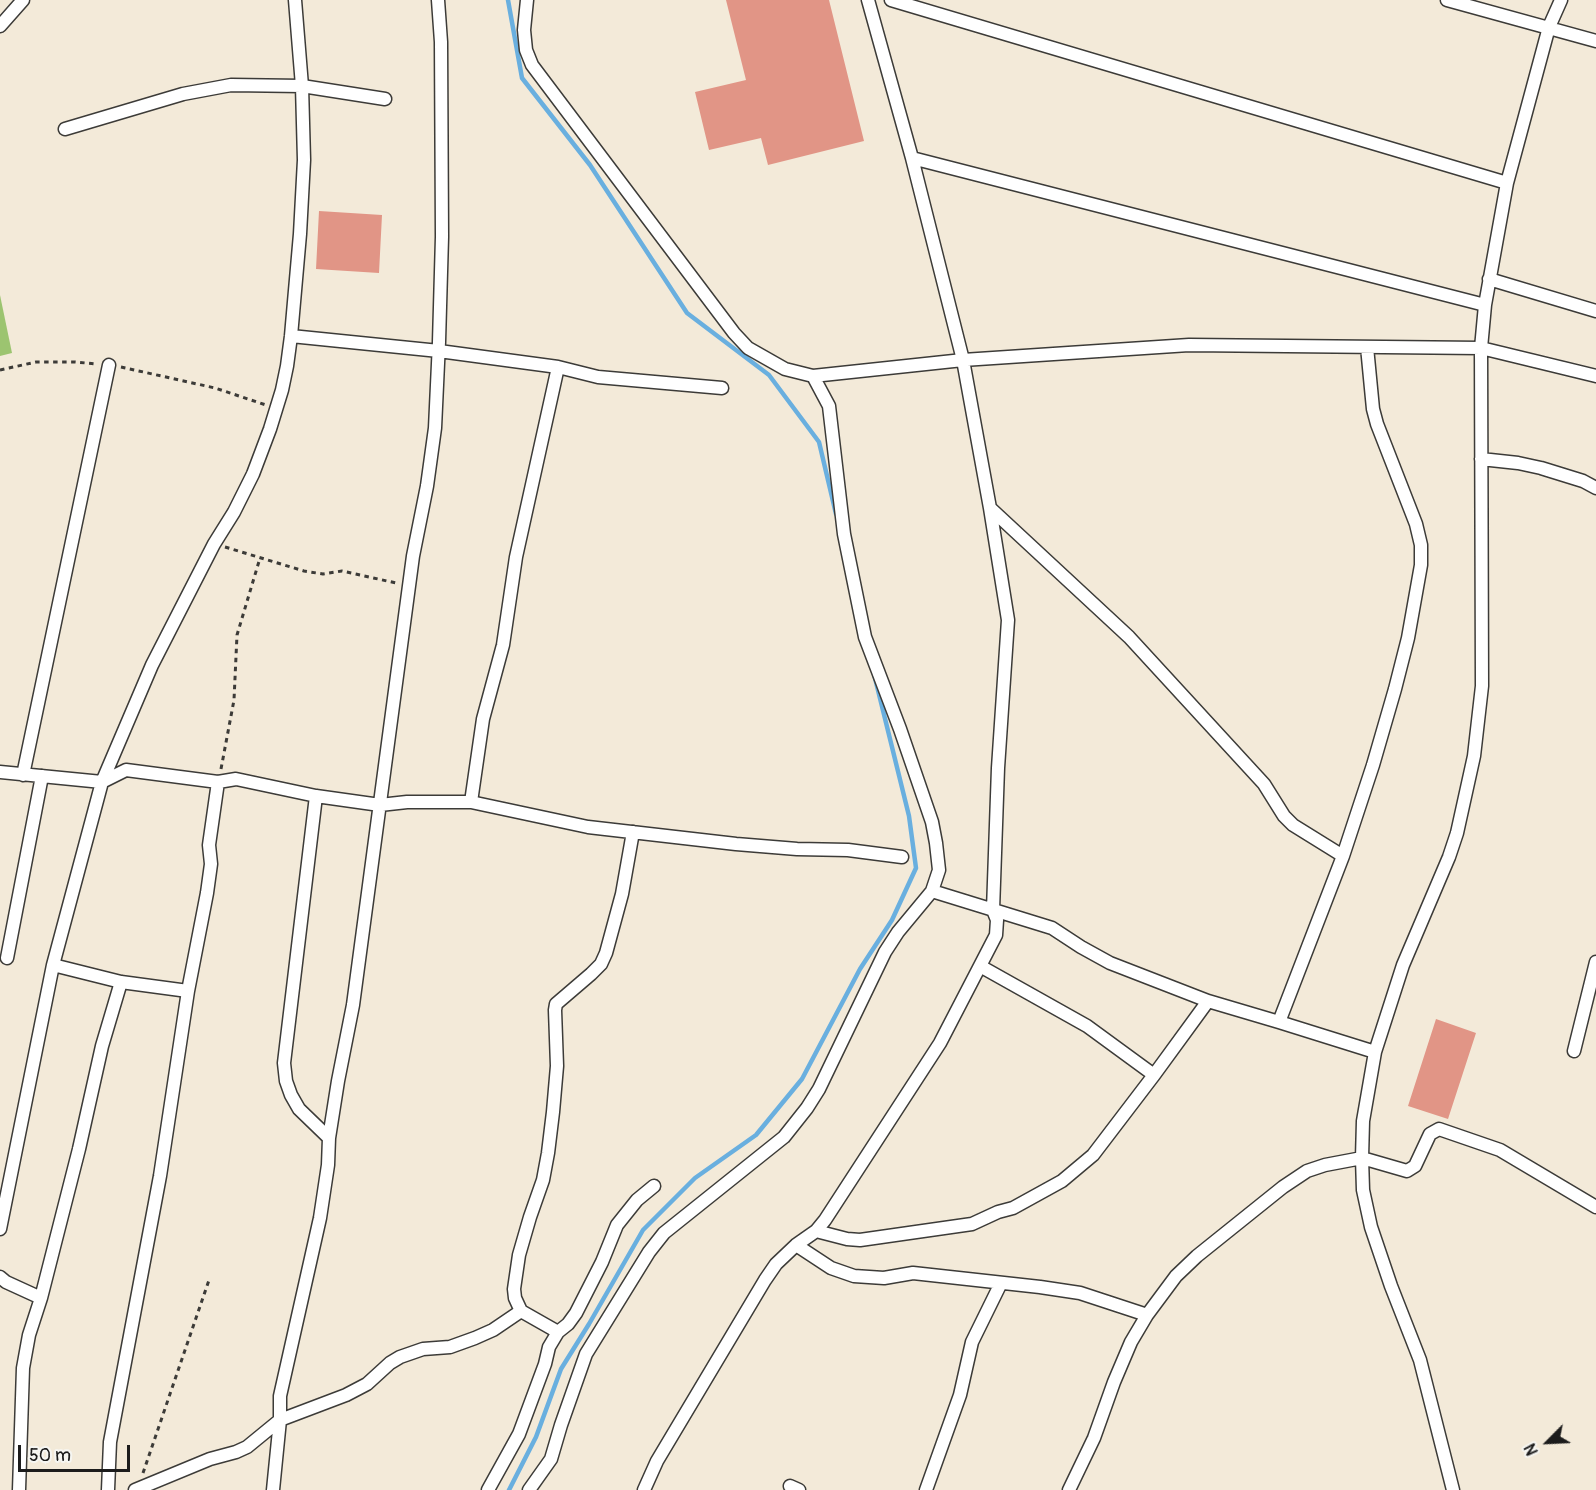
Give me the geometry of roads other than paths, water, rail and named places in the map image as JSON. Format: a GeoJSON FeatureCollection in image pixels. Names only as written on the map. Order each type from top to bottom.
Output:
{"type":"FeatureCollection","features":[{"type":"Feature","properties":{"kind":"street"},"geometry":{"type":"LineString","coordinates":[[2,22],[23,0]]}},
{"type":"Feature","properties":{"kind":"street"},"geometry":{"type":"LineString","coordinates":[[0,1229],[53,965],[102,782],[152,665],[253,474],[270,429],[287,366],[300,234],[303,171],[302,86],[295,0]]}},
{"type":"Feature","properties":{"kind":"street"},"geometry":{"type":"LineString","coordinates":[[273,1490],[280,1396],[320,1218],[328,1166],[329,1138],[352,1005],[413,556],[427,486],[435,428],[439,351],[441,181],[441,42],[438,0]]}},
{"type":"Feature","properties":{"kind":"street"},"geometry":{"type":"LineString","coordinates":[[527,0],[524,30],[526,50],[532,65],[734,333],[748,348],[785,369],[813,376],[963,360],[1190,345],[1481,348],[1596,376]]}},
{"type":"Feature","properties":{"kind":"street"},"geometry":{"type":"LineString","coordinates":[[644,1490],[657,1461],[765,1280],[776,1264],[825,1221],[940,1043],[996,935],[997,920],[993,910],[1008,620],[963,360],[912,158],[868,0]]}},
{"type":"Feature","properties":{"kind":"street"},"geometry":{"type":"LineString","coordinates":[[891,0],[1507,183]]}},
{"type":"Feature","properties":{"kind":"street"},"geometry":{"type":"LineString","coordinates":[[1447,0],[1596,41]]}},
{"type":"Feature","properties":{"kind":"street"},"geometry":{"type":"LineString","coordinates":[[1454,1490],[1420,1360],[1371,1227],[1363,1190],[1363,1121],[1375,1052],[1403,965],[1449,857],[1457,833],[1474,756],[1482,686],[1481,348],[1485,305],[1507,183],[1549,27],[1561,0]]}},
{"type":"Feature","properties":{"kind":"street"},"geometry":{"type":"LineString","coordinates":[[66,129],[183,94],[231,85],[302,86],[385,99]]}},
{"type":"Feature","properties":{"kind":"street"},"geometry":{"type":"LineString","coordinates":[[912,158],[1485,305]]}},
{"type":"Feature","properties":{"kind":"street"},"geometry":{"type":"LineString","coordinates":[[1489,279],[1596,311]]}},
{"type":"Feature","properties":{"kind":"street"},"geometry":{"type":"LineString","coordinates":[[291,336],[439,351],[558,367],[598,377],[722,388]]}},
{"type":"Feature","properties":{"kind":"street"},"geometry":{"type":"LineString","coordinates":[[1279,1022],[1343,856],[1373,765],[1408,638],[1420,565],[1421,545],[1416,524],[1373,409],[1367,347]]}},
{"type":"Feature","properties":{"kind":"street"},"geometry":{"type":"LineString","coordinates":[[23,775],[109,365]]}},
{"type":"Feature","properties":{"kind":"street"},"geometry":{"type":"LineString","coordinates":[[471,802],[483,719],[503,645],[516,557],[558,367]]}},
{"type":"Feature","properties":{"kind":"street"},"geometry":{"type":"LineString","coordinates":[[529,1490],[551,1459],[586,1354],[649,1252],[664,1233],[784,1137],[807,1108],[819,1089],[885,952],[898,932],[932,891],[939,870],[932,822],[865,637],[844,534],[829,406],[813,376]]}},
{"type":"Feature","properties":{"kind":"street"},"geometry":{"type":"LineString","coordinates":[[1481,459],[1541,468],[1583,481],[1596,488]]}},
{"type":"Feature","properties":{"kind":"street"},"geometry":{"type":"LineString","coordinates":[[990,508],[1129,637],[1264,784],[1284,816],[1293,825],[1343,856]]}},
{"type":"Feature","properties":{"kind":"street"},"geometry":{"type":"LineString","coordinates":[[0,772],[102,782],[126,770],[218,782],[236,779],[316,796],[380,805],[406,802],[471,802],[588,827],[736,844],[848,850],[902,857]]}},
{"type":"Feature","properties":{"kind":"street"},"geometry":{"type":"LineString","coordinates":[[7,958],[42,776]]}},
{"type":"Feature","properties":{"kind":"street"},"geometry":{"type":"LineString","coordinates":[[108,1490],[110,1442],[160,1176],[188,991],[207,893],[211,864],[208,845],[218,782]]}},
{"type":"Feature","properties":{"kind":"street"},"geometry":{"type":"LineString","coordinates":[[316,796],[284,1063],[286,1081],[299,1109],[329,1138]]}},
{"type":"Feature","properties":{"kind":"street"},"geometry":{"type":"LineString","coordinates":[[558,1332],[521,1311],[514,1289],[519,1255],[543,1180],[548,1154],[557,1066],[555,1010],[556,1004],[601,964],[606,953],[622,894],[633,832]]}},
{"type":"Feature","properties":{"kind":"street"},"geometry":{"type":"LineString","coordinates":[[932,891],[1052,928],[1110,963],[1208,1001],[1375,1052]]}},
{"type":"Feature","properties":{"kind":"street"},"geometry":{"type":"LineString","coordinates":[[1574,1051],[1596,962]]}},
{"type":"Feature","properties":{"kind":"street"},"geometry":{"type":"LineString","coordinates":[[53,965],[121,982],[188,991]]}},
{"type":"Feature","properties":{"kind":"street"},"geometry":{"type":"LineString","coordinates":[[980,966],[1087,1026],[1154,1075]]}},
{"type":"Feature","properties":{"kind":"street"},"geometry":{"type":"LineString","coordinates":[[19,1490],[23,1368],[29,1335],[41,1298],[79,1149],[102,1046],[121,982]]}},
{"type":"Feature","properties":{"kind":"street"},"geometry":{"type":"LineString","coordinates":[[816,1231],[860,1240],[972,1224],[1013,1208],[1062,1180],[1093,1155],[1208,1001]]}},
{"type":"Feature","properties":{"kind":"street"},"geometry":{"type":"LineString","coordinates":[[1069,1490],[1094,1438],[1131,1342],[1176,1276],[1197,1256],[1283,1187],[1307,1171],[1362,1158],[1407,1171],[1415,1166],[1430,1134],[1439,1130],[1500,1150],[1596,1207]]}},
{"type":"Feature","properties":{"kind":"street"},"geometry":{"type":"LineString","coordinates":[[488,1490],[519,1434],[549,1347],[558,1332],[576,1313],[602,1262],[617,1225],[637,1200],[654,1186]]}},
{"type":"Feature","properties":{"kind":"street"},"geometry":{"type":"LineString","coordinates":[[796,1245],[831,1269],[854,1276],[884,1278],[914,1273],[1040,1287],[1080,1293],[1148,1315]]}},
{"type":"Feature","properties":{"kind":"street"},"geometry":{"type":"LineString","coordinates":[[0,1277],[41,1298]]}},
{"type":"Feature","properties":{"kind":"street"},"geometry":{"type":"LineString","coordinates":[[926,1490],[960,1395],[972,1342],[1001,1283]]}},
{"type":"Feature","properties":{"kind":"street"},"geometry":{"type":"LineString","coordinates":[[136,1489],[246,1447],[280,1420],[346,1395],[367,1384],[400,1356],[423,1349],[450,1347],[475,1338],[493,1330],[521,1311]]}},
{"type":"Feature","properties":{"kind":"waterway"},"geometry":{"type":"LineString","coordinates":[[508,0],[522,78],[590,165],[687,313],[769,375],[819,442],[836,514]]}},
{"type":"Feature","properties":{"kind":"waterway"},"geometry":{"type":"LineString","coordinates":[[509,1490],[536,1437],[561,1369],[643,1230],[695,1178],[756,1135],[802,1079],[860,969],[892,920],[916,868],[909,816],[874,674]]}}]}
